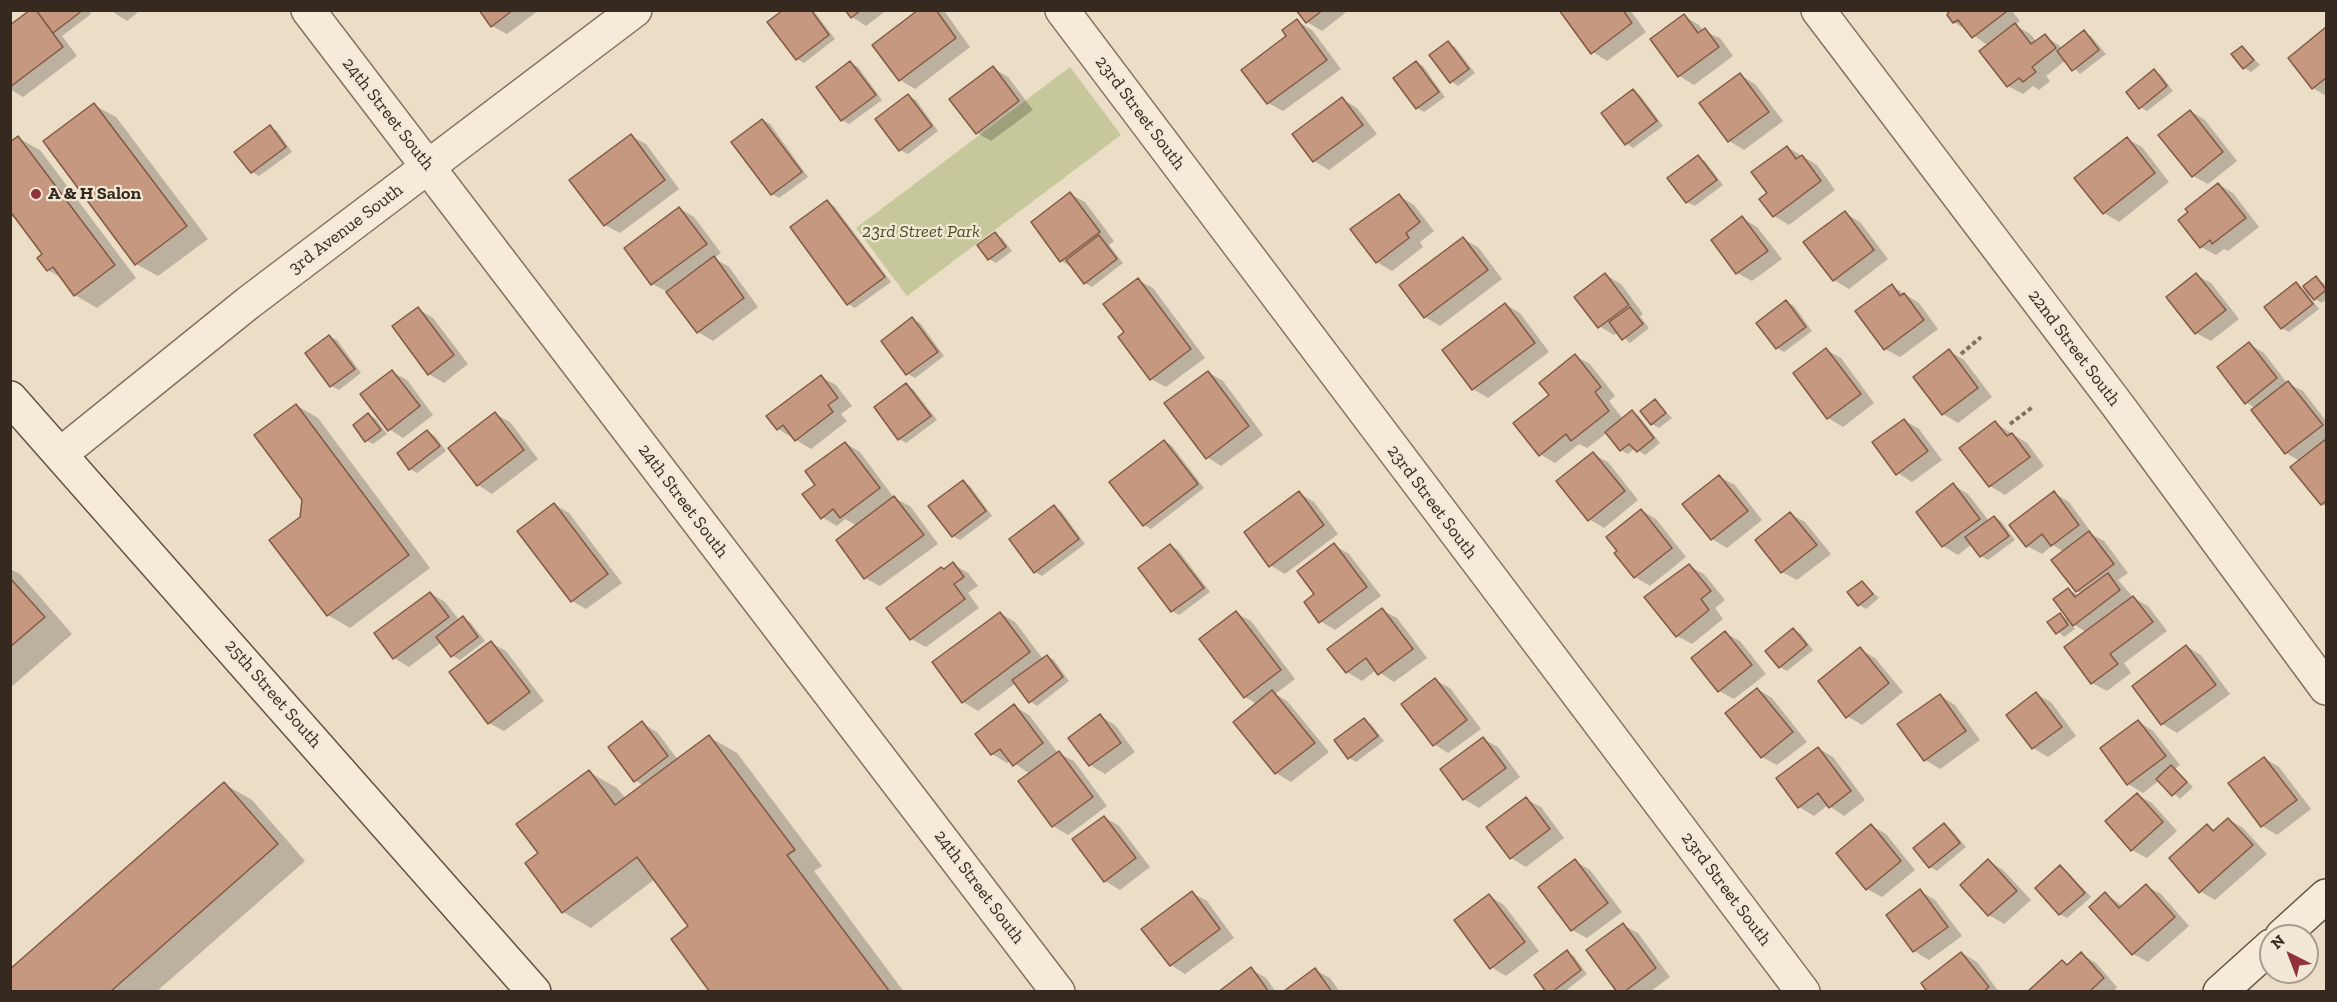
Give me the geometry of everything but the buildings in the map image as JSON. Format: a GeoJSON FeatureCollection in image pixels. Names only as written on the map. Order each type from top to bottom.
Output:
{"type":"FeatureCollection","features":[{"type":"Feature","properties":{"kind":"street","name":"24th Street South"},"geometry":{"type":"LineString","coordinates":[[308,10],[1058,992]]}},
{"type":"Feature","properties":{"kind":"street","name":"3rd Avenue South"},"geometry":{"type":"LineString","coordinates":[[62,453],[248,303],[635,10]]}},
{"type":"Feature","properties":{"kind":"street","name":"23rd Street South"},"geometry":{"type":"LineString","coordinates":[[1062,10],[1803,992]]}},
{"type":"Feature","properties":{"kind":"street","name":"22nd Street South"},"geometry":{"type":"LineString","coordinates":[[1818,10],[2119,407],[2326,688]]}},
{"type":"Feature","properties":{"kind":"street","name":"25th Street South"},"geometry":{"type":"LineString","coordinates":[[10,398],[62,453],[534,992]]}},
{"type":"Feature","properties":{"kind":"street"},"geometry":{"type":"LineString","coordinates":[[2295,924],[2326,896]]}},
{"type":"Feature","properties":{"kind":"street"},"geometry":{"type":"LineString","coordinates":[[2220,992],[2259,957]]}},
{"type":"Feature","properties":{"kind":"path"},"geometry":{"type":"LineString","coordinates":[[1961,354],[1981,337]]}},
{"type":"Feature","properties":{"kind":"path"},"geometry":{"type":"LineString","coordinates":[[2010,424],[2034,406]]}},
{"type":"Feature","properties":{"kind":"green space","name":"23rd Street Park"},"geometry":{"type":"Polygon","coordinates":[[[1070,67],[1121,135],[907,296],[856,228],[1070,67]]]}},
{"type":"Feature","properties":{"kind":"place","name":"A & H Salon"},"geometry":{"type":"Point","coordinates":[36,194]}}]}
